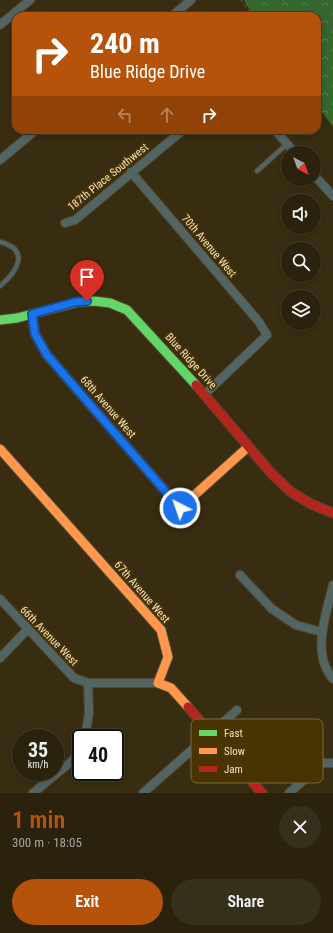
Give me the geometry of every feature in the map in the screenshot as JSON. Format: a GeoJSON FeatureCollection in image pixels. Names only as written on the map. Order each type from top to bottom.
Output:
{"type":"FeatureCollection","features":[{"type":"Feature","properties":{"kind":"street"},"geometry":{"type":"LineString","coordinates":[[16,12],[30,0]]}},
{"type":"Feature","properties":{"kind":"street"},"geometry":{"type":"LineString","coordinates":[[177,12],[191,0]]}},
{"type":"Feature","properties":{"kind":"street"},"geometry":{"type":"LineString","coordinates":[[0,25],[12,15]]}},
{"type":"Feature","properties":{"kind":"street"},"geometry":{"type":"LineString","coordinates":[[0,160],[31,134]]}},
{"type":"Feature","properties":{"kind":"street","name":"187th Place Southwest"},"geometry":{"type":"LineString","coordinates":[[64,224],[75,220],[178,134]]}},
{"type":"Feature","properties":{"kind":"street"},"geometry":{"type":"LineString","coordinates":[[278,134],[287,144]]}},
{"type":"Feature","properties":{"kind":"street","name":"70th Avenue West"},"geometry":{"type":"LineString","coordinates":[[131,172],[259,322],[267,335],[205,394]]}},
{"type":"Feature","properties":{"kind":"street"},"geometry":{"type":"LineString","coordinates":[[321,183],[333,196]]}},
{"type":"Feature","properties":{"kind":"street","name":"Blue Ridge Drive"},"geometry":{"type":"LineString","coordinates":[[0,320],[32,314],[75,302],[99,300],[115,303],[127,310],[132,315],[205,394],[272,474],[291,492],[311,504],[333,513]]}},
{"type":"Feature","properties":{"kind":"street","name":"68th Avenue West"},"geometry":{"type":"LineString","coordinates":[[32,314],[35,334],[47,355],[180,508],[248,447]]}},
{"type":"Feature","properties":{"kind":"street","name":"67th Avenue West"},"geometry":{"type":"LineString","coordinates":[[0,449],[161,630],[168,657],[158,683]]}},
{"type":"Feature","properties":{"kind":"street"},"geometry":{"type":"LineString","coordinates":[[240,575],[278,613],[296,625],[322,632]]}},
{"type":"Feature","properties":{"kind":"street"},"geometry":{"type":"LineString","coordinates":[[333,585],[322,632],[321,658],[327,672],[333,679]]}},
{"type":"Feature","properties":{"kind":"street","name":"66th Avenue West"},"geometry":{"type":"LineString","coordinates":[[0,600],[74,678],[88,683],[158,683]]}},
{"type":"Feature","properties":{"kind":"street"},"geometry":{"type":"LineString","coordinates":[[0,658],[27,630]]}},
{"type":"Feature","properties":{"kind":"street"},"geometry":{"type":"LineString","coordinates":[[87,729],[89,713],[88,683]]}},
{"type":"Feature","properties":{"kind":"street"},"geometry":{"type":"LineString","coordinates":[[158,683],[171,688],[198,719]]}},
{"type":"Feature","properties":{"kind":"street"},"geometry":{"type":"LineString","coordinates":[[226,719],[237,710]]}},
{"type":"Feature","properties":{"kind":"street"},"geometry":{"type":"LineString","coordinates":[[143,793],[191,749]]}},
{"type":"Feature","properties":{"kind":"street"},"geometry":{"type":"LineString","coordinates":[[33,793],[72,761]]}},
{"type":"Feature","properties":{"kind":"street"},"geometry":{"type":"LineString","coordinates":[[253,783],[262,793]]}},
{"type":"Feature","properties":{"kind":"street"},"geometry":{"type":"LineString","coordinates":[[289,793],[300,783]]}},
{"type":"Feature","properties":{"kind":"lane"},"geometry":{"type":"LineString","coordinates":[[257,171],[287,144]]}},
{"type":"Feature","properties":{"kind":"lane"},"geometry":{"type":"LineString","coordinates":[[0,242],[9,244],[16,252],[19,262],[15,271],[0,286]]}},
{"type":"Feature","properties":{"kind":"path"},"geometry":{"type":"LineString","coordinates":[[241,0],[249,12]]}},
{"type":"Feature","properties":{"kind":"green space"},"geometry":{"type":"Polygon","coordinates":[[[244,0],[333,0],[333,127],[321,110],[321,12],[251,12],[244,0]]]}},
{"type":"Feature","properties":{"kind":"traffic: fast"},"geometry":{"type":"LineString","coordinates":[[0,320],[17,318],[78,302],[94,301],[110,303],[127,310],[196,385]]}},
{"type":"Feature","properties":{"kind":"traffic: slow"},"geometry":{"type":"LineString","coordinates":[[32,314],[35,334],[47,355],[180,508],[248,447]]}},
{"type":"Feature","properties":{"kind":"traffic: slow"},"geometry":{"type":"LineString","coordinates":[[0,449],[161,630],[168,657],[158,683],[171,688],[188,707]]}},
{"type":"Feature","properties":{"kind":"traffic: jam"},"geometry":{"type":"LineString","coordinates":[[196,385],[272,474],[291,492],[311,504],[333,513]]}},
{"type":"Feature","properties":{"kind":"traffic: jam"},"geometry":{"type":"LineString","coordinates":[[188,707],[198,719]]}},
{"type":"Feature","properties":{"kind":"traffic: jam"},"geometry":{"type":"LineString","coordinates":[[253,783],[262,793]]}},
{"type":"Feature","properties":{"kind":"route"},"geometry":{"type":"LineString","coordinates":[[87,301],[75,302],[32,314],[35,334],[47,355],[180,508]]}}]}
